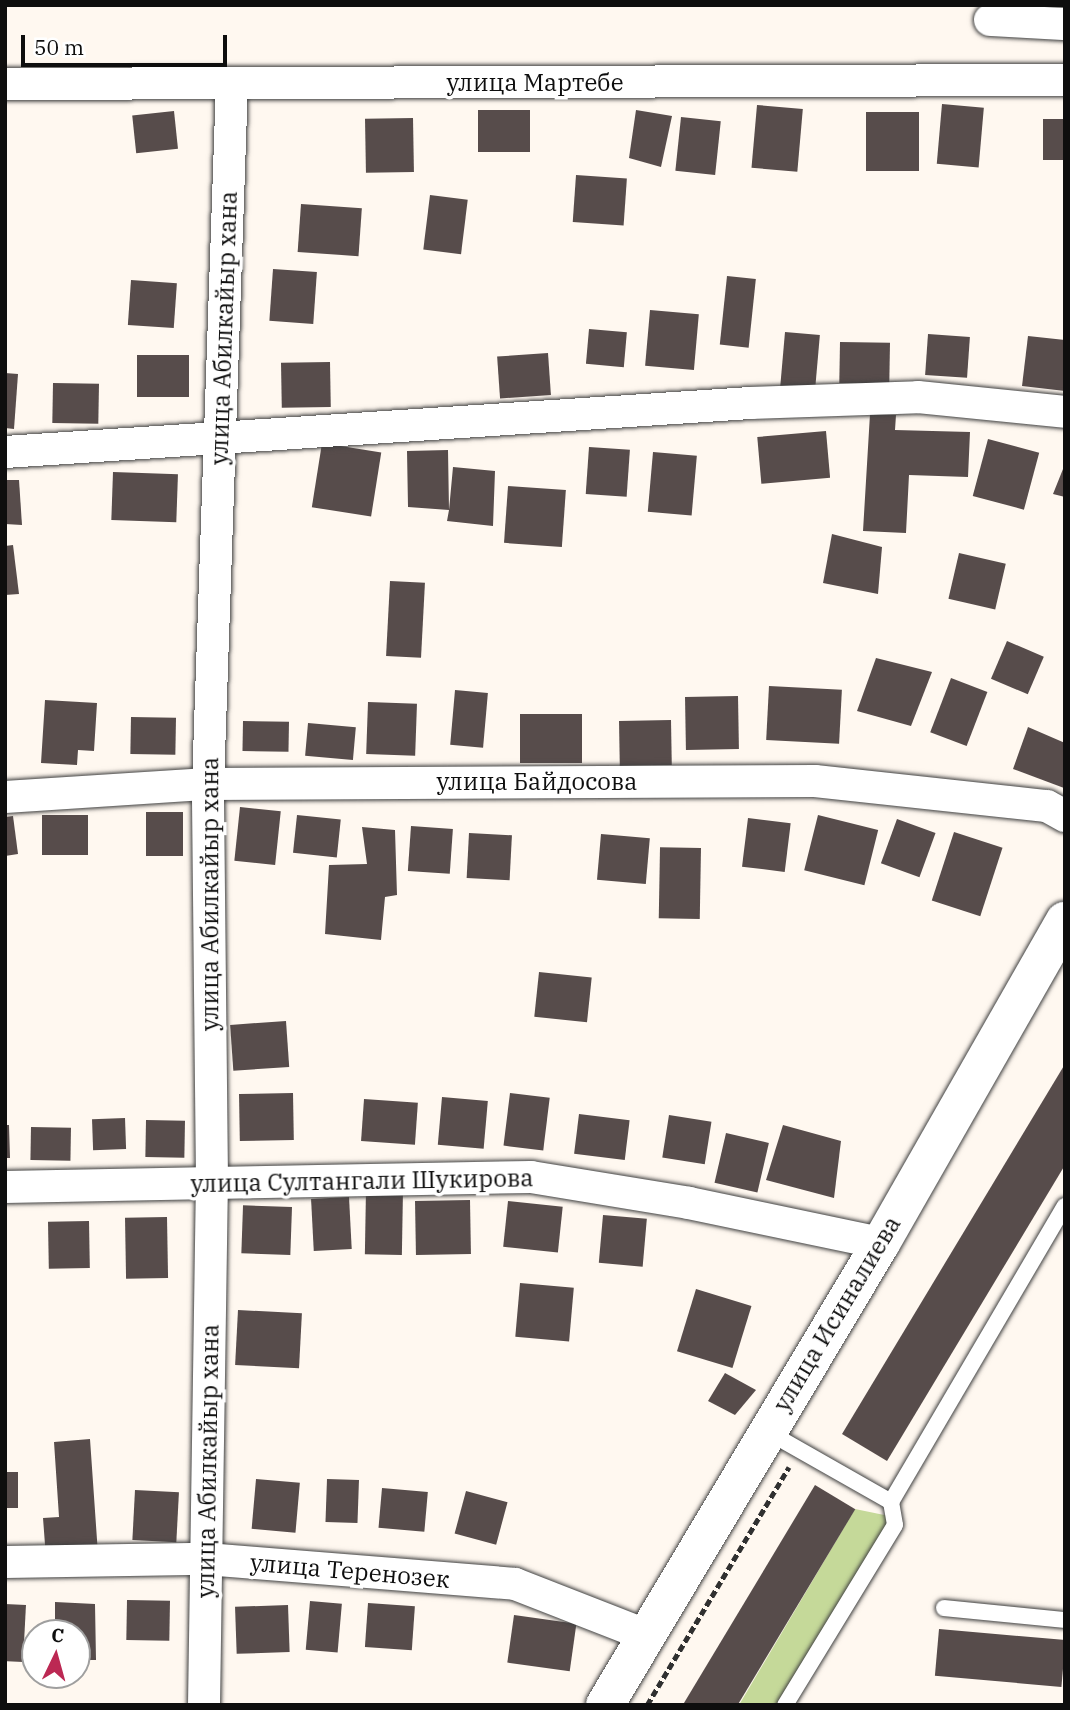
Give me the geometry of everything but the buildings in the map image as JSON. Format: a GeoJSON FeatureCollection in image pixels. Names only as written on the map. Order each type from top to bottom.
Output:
{"type":"FeatureCollection","features":[{"type":"Feature","properties":{"kind":"street"},"geometry":{"type":"LineString","coordinates":[[990,20],[1065,24]]}},
{"type":"Feature","properties":{"kind":"street","name":"улица Мартебе"},"geometry":{"type":"LineString","coordinates":[[5,84],[1065,80]]}},
{"type":"Feature","properties":{"kind":"street","name":"улица Абилкайыр хана"},"geometry":{"type":"LineString","coordinates":[[204,1705],[212,1181],[208,784],[232,84]]}},
{"type":"Feature","properties":{"kind":"street"},"geometry":{"type":"LineString","coordinates":[[5,452],[220,440],[750,403],[918,397],[1065,412]]}},
{"type":"Feature","properties":{"kind":"street","name":"улица Байдосова"},"geometry":{"type":"LineString","coordinates":[[5,797],[208,784],[815,781],[1047,806],[1065,816]]}},
{"type":"Feature","properties":{"kind":"street","name":"улица Исиналиева"},"geometry":{"type":"LineString","coordinates":[[605,1705],[643,1634],[881,1243],[1065,920]]}},
{"type":"Feature","properties":{"kind":"street","name":"улица Султангали Шукирова"},"geometry":{"type":"LineString","coordinates":[[5,1187],[531,1177],[689,1203],[881,1243]]}},
{"type":"Feature","properties":{"kind":"street","name":"улица Теренозек"},"geometry":{"type":"LineString","coordinates":[[5,1562],[206,1559],[515,1584],[643,1634]]}},
{"type":"Feature","properties":{"kind":"lane"},"geometry":{"type":"LineString","coordinates":[[785,1705],[895,1525],[891,1502],[1065,1206]]}},
{"type":"Feature","properties":{"kind":"lane"},"geometry":{"type":"LineString","coordinates":[[766,1431],[891,1502]]}},
{"type":"Feature","properties":{"kind":"lane"},"geometry":{"type":"LineString","coordinates":[[944,1608],[1065,1620]]}},
{"type":"Feature","properties":{"kind":"green space"},"geometry":{"type":"Polygon","coordinates":[[[855,1509],[894,1517],[785,1705],[739,1705],[855,1509]]]}}]}
